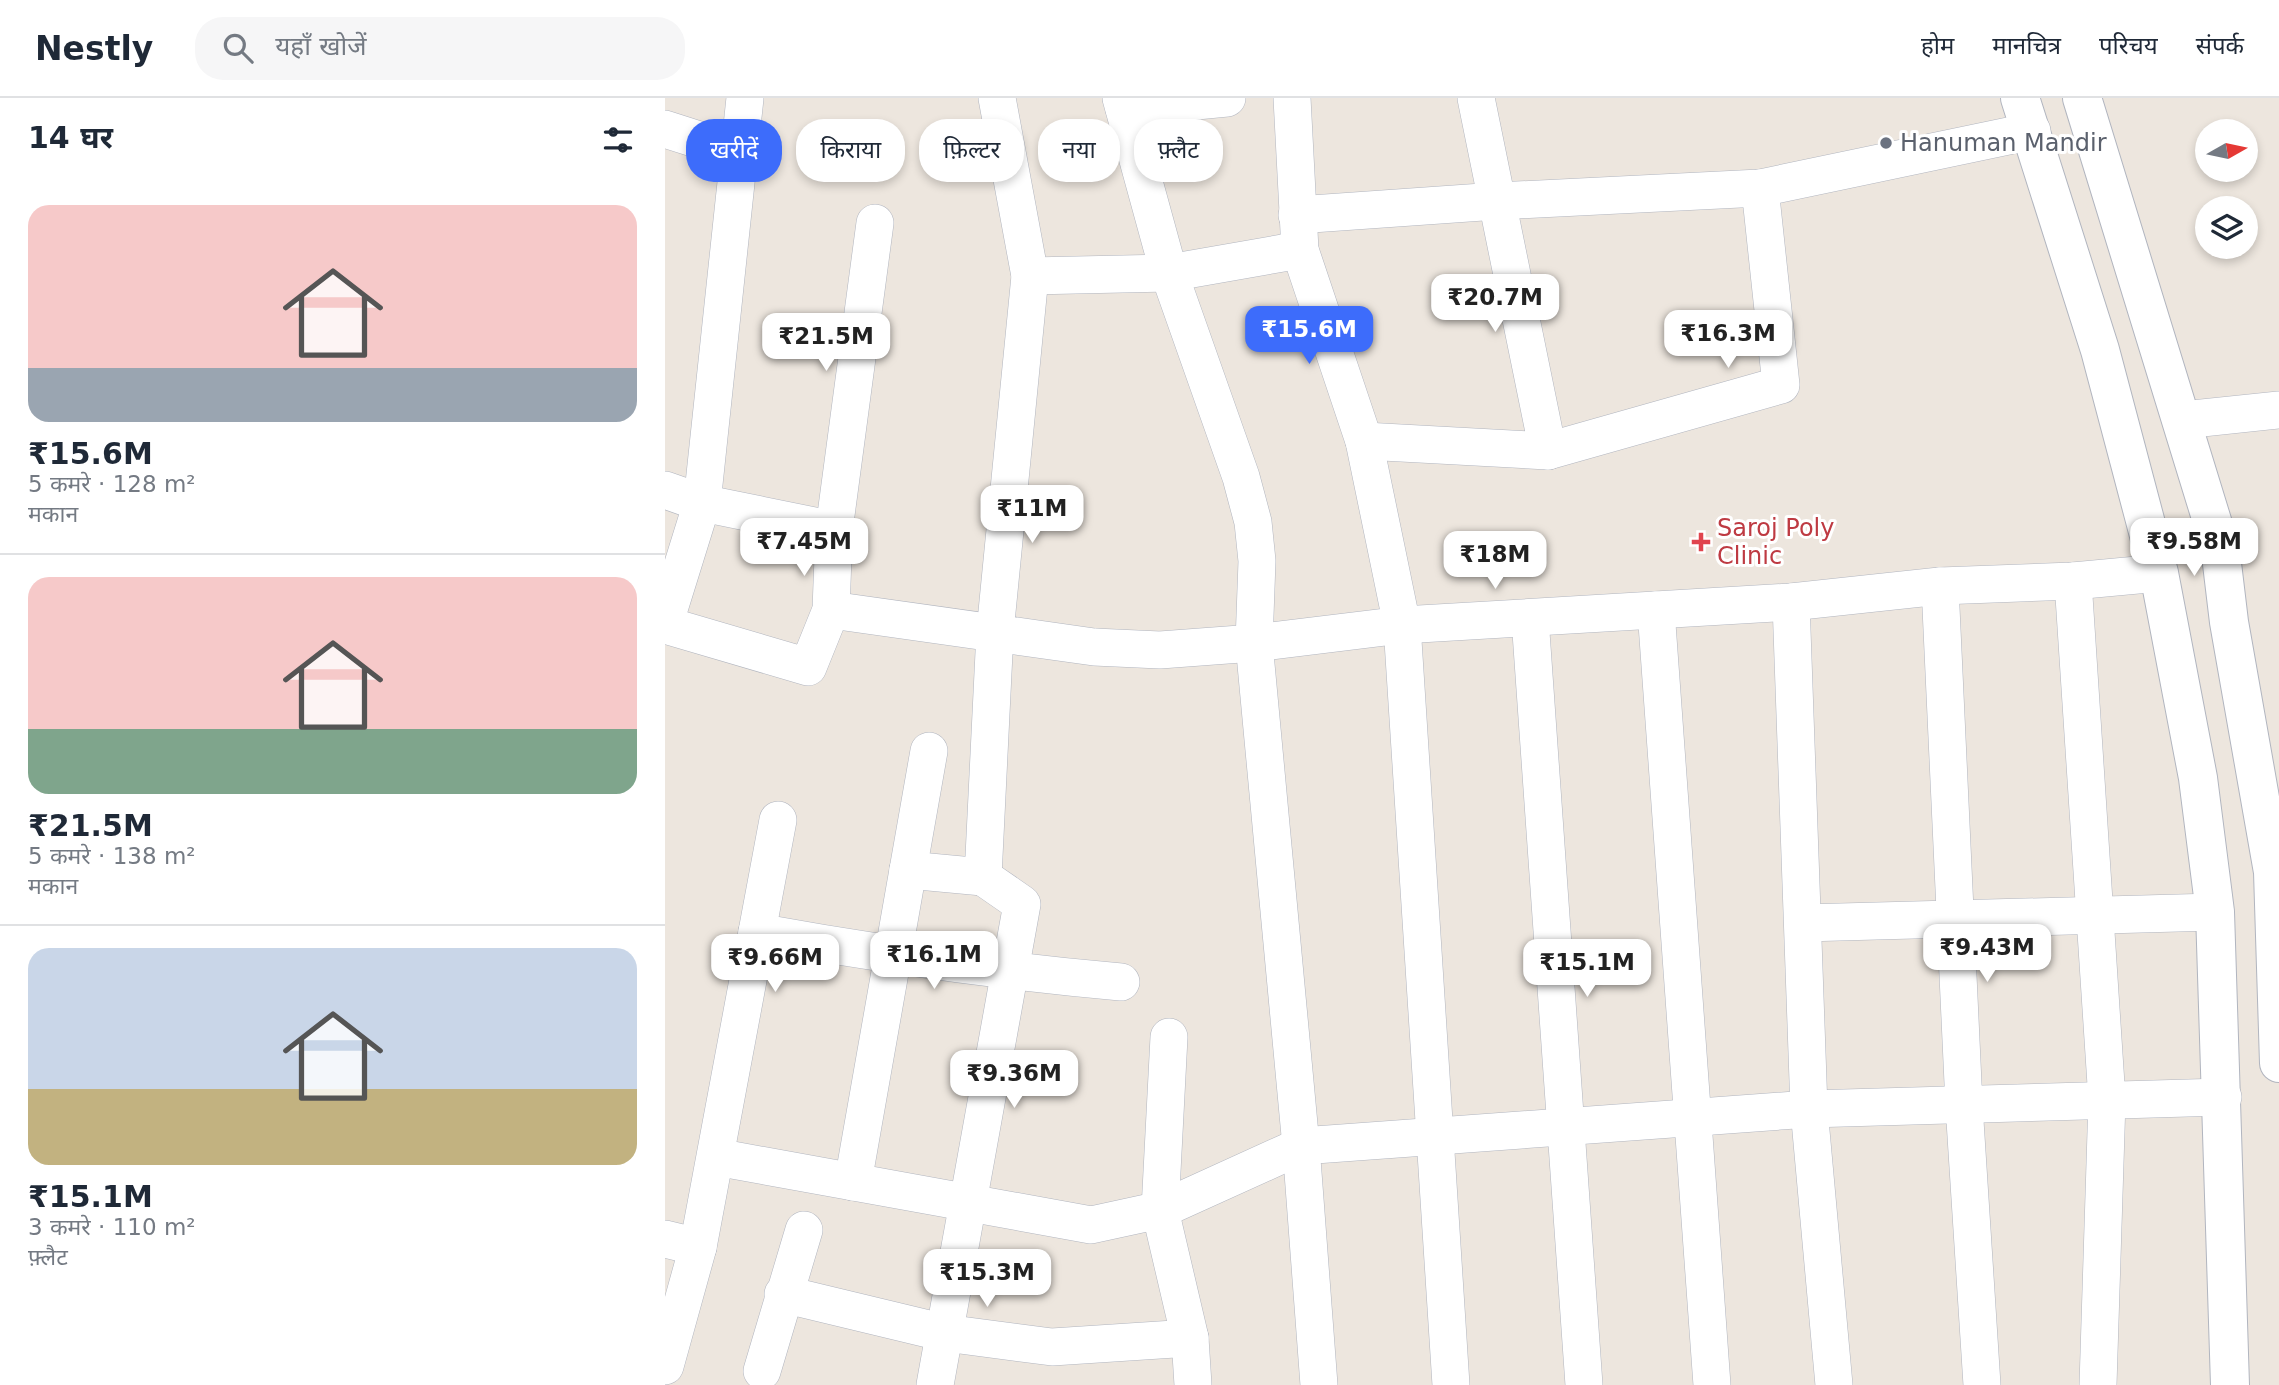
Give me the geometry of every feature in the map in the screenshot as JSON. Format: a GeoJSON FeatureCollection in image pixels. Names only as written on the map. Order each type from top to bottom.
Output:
{"type":"FeatureCollection","features":[{"type":"Feature","properties":{"kind":"main road"},"geometry":{"type":"LineString","coordinates":[[2083,98],[2220,547],[2229,622],[2276,872],[2278,1045]]}},
{"type":"Feature","properties":{"kind":"main road"},"geometry":{"type":"LineString","coordinates":[[2026,114],[2100,350],[2159,573],[2198,778],[2215,912],[2231,1385]]}},
{"type":"Feature","properties":{"kind":"street"},"geometry":{"type":"LineString","coordinates":[[743,119],[745,98]]}},
{"type":"Feature","properties":{"kind":"street"},"geometry":{"type":"LineString","coordinates":[[983,877],[995,632],[1030,276],[997,98]]}},
{"type":"Feature","properties":{"kind":"street"},"geometry":{"type":"LineString","coordinates":[[1227,98],[1123,103],[1170,273],[1241,477],[1253,522],[1257,561],[1254,643],[1301,1146],[1319,1385]]}},
{"type":"Feature","properties":{"kind":"street"},"geometry":{"type":"LineString","coordinates":[[1292,98],[1299,232],[1364,441],[1402,625],[1451,1385]]}},
{"type":"Feature","properties":{"kind":"street"},"geometry":{"type":"LineString","coordinates":[[1476,98],[1548,451]]}},
{"type":"Feature","properties":{"kind":"street"},"geometry":{"type":"LineString","coordinates":[[1030,276],[1170,273],[1299,232],[1497,201],[1760,188],[2026,114]]}},
{"type":"Feature","properties":{"kind":"street"},"geometry":{"type":"LineString","coordinates":[[665,129],[686,136]]}},
{"type":"Feature","properties":{"kind":"street"},"geometry":{"type":"LineString","coordinates":[[737,182],[702,503],[665,623],[808,667],[831,610],[834,530],[875,223]]}},
{"type":"Feature","properties":{"kind":"street"},"geometry":{"type":"LineString","coordinates":[[1364,441],[1548,451],[1781,385],[1760,188]]}},
{"type":"Feature","properties":{"kind":"street"},"geometry":{"type":"LineString","coordinates":[[2183,420],[2279,410]]}},
{"type":"Feature","properties":{"kind":"street"},"geometry":{"type":"LineString","coordinates":[[665,490],[702,503],[834,530]]}},
{"type":"Feature","properties":{"kind":"street"},"geometry":{"type":"LineString","coordinates":[[831,610],[1094,647],[1160,650],[1254,643],[1402,625],[1791,602],[1940,586],[2073,582],[2159,573]]}},
{"type":"Feature","properties":{"kind":"street"},"geometry":{"type":"LineString","coordinates":[[2073,582],[2107,1100],[2098,1385]]}},
{"type":"Feature","properties":{"kind":"street"},"geometry":{"type":"LineString","coordinates":[[1940,586],[1964,1105],[1982,1385]]}},
{"type":"Feature","properties":{"kind":"street"},"geometry":{"type":"LineString","coordinates":[[1791,602],[1809,1110],[1834,1385]]}},
{"type":"Feature","properties":{"kind":"street"},"geometry":{"type":"LineString","coordinates":[[1656,610],[1695,1118],[1712,1385]]}},
{"type":"Feature","properties":{"kind":"street"},"geometry":{"type":"LineString","coordinates":[[1530,618],[1568,1127],[1584,1385]]}},
{"type":"Feature","properties":{"kind":"street"},"geometry":{"type":"LineString","coordinates":[[853,1182],[929,751]]}},
{"type":"Feature","properties":{"kind":"street"},"geometry":{"type":"LineString","coordinates":[[665,1366],[681,1243],[716,1157],[778,820]]}},
{"type":"Feature","properties":{"kind":"street"},"geometry":{"type":"LineString","coordinates":[[908,870],[983,877],[1022,904],[935,1385]]}},
{"type":"Feature","properties":{"kind":"street"},"geometry":{"type":"LineString","coordinates":[[1803,923],[1956,920],[2095,913],[2215,912]]}},
{"type":"Feature","properties":{"kind":"street"},"geometry":{"type":"LineString","coordinates":[[757,932],[893,957],[1010,972],[1121,982]]}},
{"type":"Feature","properties":{"kind":"street"},"geometry":{"type":"LineString","coordinates":[[1169,1037],[1160,1210],[1190,1338],[1193,1385]]}},
{"type":"Feature","properties":{"kind":"street"},"geometry":{"type":"LineString","coordinates":[[716,1157],[1091,1226],[1160,1210],[1301,1146],[1809,1110],[2223,1097]]}},
{"type":"Feature","properties":{"kind":"street"},"geometry":{"type":"LineString","coordinates":[[762,1371],[783,1293],[804,1230]]}},
{"type":"Feature","properties":{"kind":"street"},"geometry":{"type":"LineString","coordinates":[[783,1293],[945,1333],[1052,1347],[1190,1338]]}},
{"type":"Feature","properties":{"kind":"place","name":"Hanuman Mandir"},"geometry":{"type":"Point","coordinates":[1886,143]}},
{"type":"Feature","properties":{"kind":"place","name":"Saroj Poly Clinic"},"geometry":{"type":"Point","coordinates":[1701,542]}}]}
